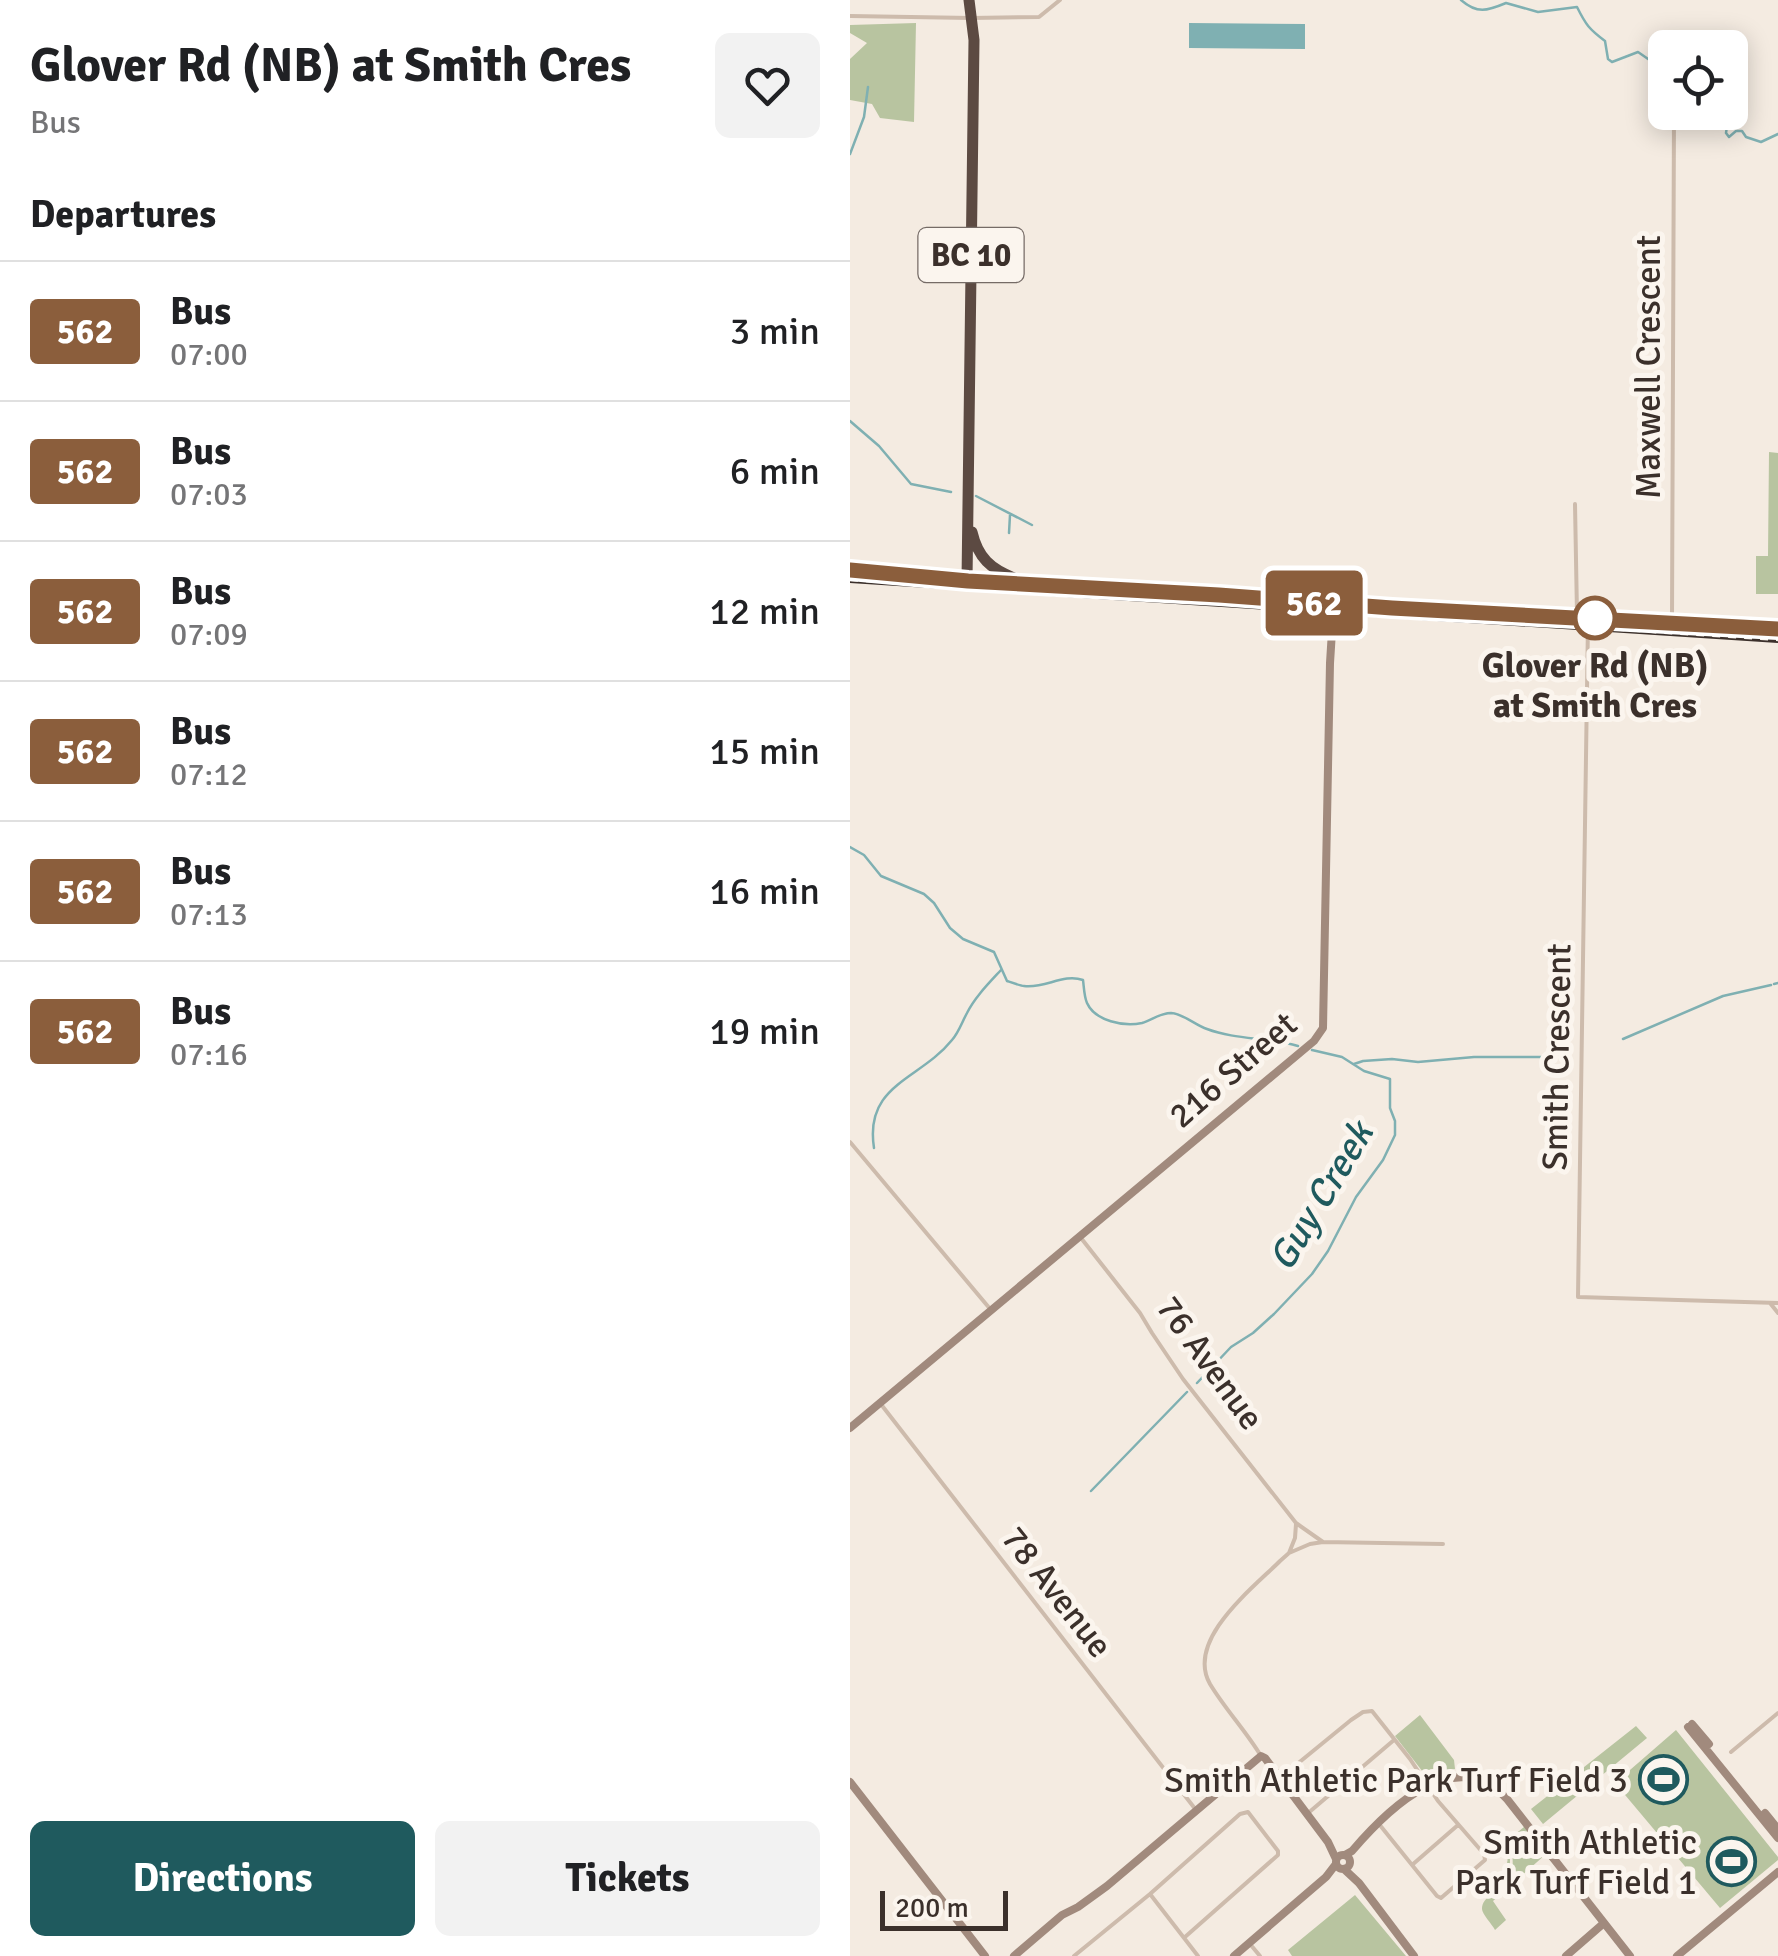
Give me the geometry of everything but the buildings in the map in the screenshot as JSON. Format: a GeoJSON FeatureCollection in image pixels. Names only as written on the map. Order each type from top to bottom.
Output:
{"type":"FeatureCollection","features":[{"type":"Feature","properties":{"kind":"highway","name":"BC 10"},"geometry":{"type":"LineString","coordinates":[[968,581],[974,40],[969,0]]}},
{"type":"Feature","properties":{"kind":"highway"},"geometry":{"type":"LineString","coordinates":[[968,510],[974,542],[982,557],[1000,572],[1028,582]]}},
{"type":"Feature","properties":{"kind":"highway"},"geometry":{"type":"LineString","coordinates":[[968,581],[1296,602],[1318,605],[1329,620]]}},
{"type":"Feature","properties":{"kind":"highway"},"geometry":{"type":"LineString","coordinates":[[1219,595],[1292,596],[1340,603]]}},
{"type":"Feature","properties":{"kind":"highway"},"geometry":{"type":"LineString","coordinates":[[1296,602],[1446,606],[1778,629]]}},
{"type":"Feature","properties":{"kind":"main road"},"geometry":{"type":"LineString","coordinates":[[850,570],[968,581]]}},
{"type":"Feature","properties":{"kind":"main road"},"geometry":{"type":"LineString","coordinates":[[1330,662],[1330,610],[1340,603]]}},
{"type":"Feature","properties":{"kind":"main road","name":"216 Street"},"geometry":{"type":"LineString","coordinates":[[850,1428],[1314,1041],[1323,1028],[1330,662],[1333,615],[1340,603]]}},
{"type":"Feature","properties":{"kind":"main road"},"geometry":{"type":"LineString","coordinates":[[1778,1829],[1690,1725],[1778,1838]]}},
{"type":"Feature","properties":{"kind":"main road"},"geometry":{"type":"LineString","coordinates":[[1014,1956],[1062,1915],[1107,1886],[1261,1756],[1414,1956]]}},
{"type":"Feature","properties":{"kind":"main road"},"geometry":{"type":"LineString","coordinates":[[1234,1956],[1427,1785],[1453,1777],[1482,1780],[1506,1798],[1630,1956]]}},
{"type":"Feature","properties":{"kind":"main road"},"geometry":{"type":"LineString","coordinates":[[850,1782],[985,1956]]}},
{"type":"Feature","properties":{"kind":"main road"},"geometry":{"type":"LineString","coordinates":[[1677,1956],[1778,1872]]}},
{"type":"Feature","properties":{"kind":"main road"},"geometry":{"type":"LineString","coordinates":[[1566,1956],[1604,1922]]}},
{"type":"Feature","properties":{"kind":"street"},"geometry":{"type":"LineString","coordinates":[[850,16],[1039,17],[1060,0]]}},
{"type":"Feature","properties":{"kind":"street","name":"Maxwell Crescent"},"geometry":{"type":"LineString","coordinates":[[1672,622],[1674,130]]}},
{"type":"Feature","properties":{"kind":"street","name":"Smith Crescent"},"geometry":{"type":"LineString","coordinates":[[1575,504],[1583,617],[1578,1298],[1778,1303]]}},
{"type":"Feature","properties":{"kind":"street"},"geometry":{"type":"LineString","coordinates":[[850,1142],[991,1310]]}},
{"type":"Feature","properties":{"kind":"street","name":"76 Avenue"},"geometry":{"type":"LineString","coordinates":[[1079,1235],[1140,1312],[1183,1379],[1296,1523],[1322,1542]]}},
{"type":"Feature","properties":{"kind":"street"},"geometry":{"type":"LineString","coordinates":[[1770,1303],[1778,1313]]}},
{"type":"Feature","properties":{"kind":"street","name":"78 Avenue"},"geometry":{"type":"LineString","coordinates":[[880,1403],[1196,1810]]}},
{"type":"Feature","properties":{"kind":"street"},"geometry":{"type":"LineString","coordinates":[[1261,1756],[1208,1680],[1206,1655],[1212,1632],[1289,1553],[1296,1523]]}},
{"type":"Feature","properties":{"kind":"street"},"geometry":{"type":"LineString","coordinates":[[1289,1553],[1322,1542],[1444,1544]]}},
{"type":"Feature","properties":{"kind":"street"},"geometry":{"type":"LineString","coordinates":[[1280,1778],[1351,1720],[1372,1711],[1486,1859],[1441,1898],[1380,1824]]}},
{"type":"Feature","properties":{"kind":"street"},"geometry":{"type":"LineString","coordinates":[[1731,1752],[1778,1713]]}},
{"type":"Feature","properties":{"kind":"street"},"geometry":{"type":"LineString","coordinates":[[1307,1814],[1394,1740]]}},
{"type":"Feature","properties":{"kind":"street"},"geometry":{"type":"LineString","coordinates":[[1074,1956],[1247,1811],[1278,1855],[1185,1937]]}},
{"type":"Feature","properties":{"kind":"street"},"geometry":{"type":"LineString","coordinates":[[1412,1865],[1459,1824]]}},
{"type":"Feature","properties":{"kind":"street"},"geometry":{"type":"LineString","coordinates":[[1150,1894],[1198,1956]]}},
{"type":"Feature","properties":{"kind":"street"},"geometry":{"type":"LineString","coordinates":[[1250,1943],[1260,1956]]}},
{"type":"Feature","properties":{"kind":"green space"},"geometry":{"type":"Polygon","coordinates":[[[916,23],[914,122],[880,118],[872,104],[850,100],[850,59],[867,43],[850,33],[850,25],[916,23]]]}},
{"type":"Feature","properties":{"kind":"green space"},"geometry":{"type":"Polygon","coordinates":[[[1769,452],[1778,453],[1778,594],[1756,594],[1756,556],[1768,556],[1769,452]]]}},
{"type":"Feature","properties":{"kind":"green space"},"geometry":{"type":"Polygon","coordinates":[[[1420,1715],[1454,1760],[1455,1769],[1426,1776],[1395,1736],[1420,1715]]]}},
{"type":"Feature","properties":{"kind":"green space"},"geometry":{"type":"Polygon","coordinates":[[[1636,1726],[1647,1738],[1543,1824],[1531,1809],[1636,1726]]]}},
{"type":"Feature","properties":{"kind":"green space"},"geometry":{"type":"Polygon","coordinates":[[[1676,1730],[1778,1857],[1720,1908],[1615,1783],[1676,1730]]]}},
{"type":"Feature","properties":{"kind":"green space"},"geometry":{"type":"Polygon","coordinates":[[[1519,1819],[1560,1871],[1545,1855],[1493,1901],[1506,1920],[1495,1930],[1483,1905],[1509,1881],[1513,1865],[1511,1845],[1526,1830],[1510,1843],[1509,1871],[1504,1882],[1490,1893],[1476,1894],[1471,1881],[1484,1890],[1500,1875],[1508,1858],[1503,1844],[1524,1827],[1519,1819]]]}},
{"type":"Feature","properties":{"kind":"green space"},"geometry":{"type":"Polygon","coordinates":[[[1355,1895],[1406,1956],[1292,1956],[1288,1950],[1355,1895]]]}},
{"type":"Feature","properties":{"kind":"water"},"geometry":{"type":"Polygon","coordinates":[[[1189,23],[1305,24],[1305,49],[1189,48],[1189,23]]]}},
{"type":"Feature","properties":{"kind":"waterway"},"geometry":{"type":"LineString","coordinates":[[1461,0],[1482,10],[1506,3],[1538,12],[1577,7],[1588,26],[1605,41],[1612,62],[1638,52],[1648,59]]}},
{"type":"Feature","properties":{"kind":"waterway"},"geometry":{"type":"LineString","coordinates":[[850,154],[864,117],[868,87]]}},
{"type":"Feature","properties":{"kind":"waterway"},"geometry":{"type":"LineString","coordinates":[[1726,130],[1729,137],[1742,131],[1746,137],[1761,142],[1778,134]]}},
{"type":"Feature","properties":{"kind":"waterway"},"geometry":{"type":"LineString","coordinates":[[850,421],[879,446],[911,484],[951,492]]}},
{"type":"Feature","properties":{"kind":"waterway"},"geometry":{"type":"LineString","coordinates":[[976,496],[1032,525]]}},
{"type":"Feature","properties":{"kind":"waterway"},"geometry":{"type":"LineString","coordinates":[[1009,533],[1010,515]]}},
{"type":"Feature","properties":{"kind":"waterway","name":"Guy Creek"},"geometry":{"type":"LineString","coordinates":[[850,847],[864,855],[881,876],[924,894],[963,939],[994,952],[1007,981],[1032,986],[1076,978],[1083,980],[1091,1009],[1111,1021],[1135,1024],[1171,1013],[1218,1033],[1298,1046]]}},
{"type":"Feature","properties":{"kind":"waterway"},"geometry":{"type":"LineString","coordinates":[[874,1148],[873,1127],[886,1096],[952,1040],[974,1001],[1001,970]]}},
{"type":"Feature","properties":{"kind":"waterway"},"geometry":{"type":"LineString","coordinates":[[1774,984],[1778,983]]}},
{"type":"Feature","properties":{"kind":"waterway"},"geometry":{"type":"LineString","coordinates":[[1623,1039],[1723,996],[1771,985]]}},
{"type":"Feature","properties":{"kind":"waterway","name":"Guy Creek"},"geometry":{"type":"LineString","coordinates":[[1197,1383],[1312,1274],[1395,1135],[1390,1079],[1364,1071],[1342,1057],[1312,1050]]}},
{"type":"Feature","properties":{"kind":"waterway"},"geometry":{"type":"LineString","coordinates":[[1354,1064],[1392,1059],[1418,1062],[1551,1057]]}},
{"type":"Feature","properties":{"kind":"waterway","name":"Guy Creek"},"geometry":{"type":"LineString","coordinates":[[1091,1491],[1187,1392]]}},
{"type":"Feature","properties":{"kind":"railway"},"geometry":{"type":"LineString","coordinates":[[850,580],[1778,640]]}},
{"type":"Feature","properties":{"kind":"bus line","name":"562"},"geometry":{"type":"LineString","coordinates":[[850,570],[1392,608],[1778,629]]}},
{"type":"Feature","properties":{"kind":"place","name":"Glover Rd (NB) at Smith Cres"},"geometry":{"type":"Point","coordinates":[1595,618]}},
{"type":"Feature","properties":{"kind":"place","name":"Smith Athletic Park Turf Field 3"},"geometry":{"type":"Point","coordinates":[1663,1780]}},
{"type":"Feature","properties":{"kind":"place","name":"Smith Athletic Park Turf Field 1"},"geometry":{"type":"Point","coordinates":[1732,1862]}}]}
